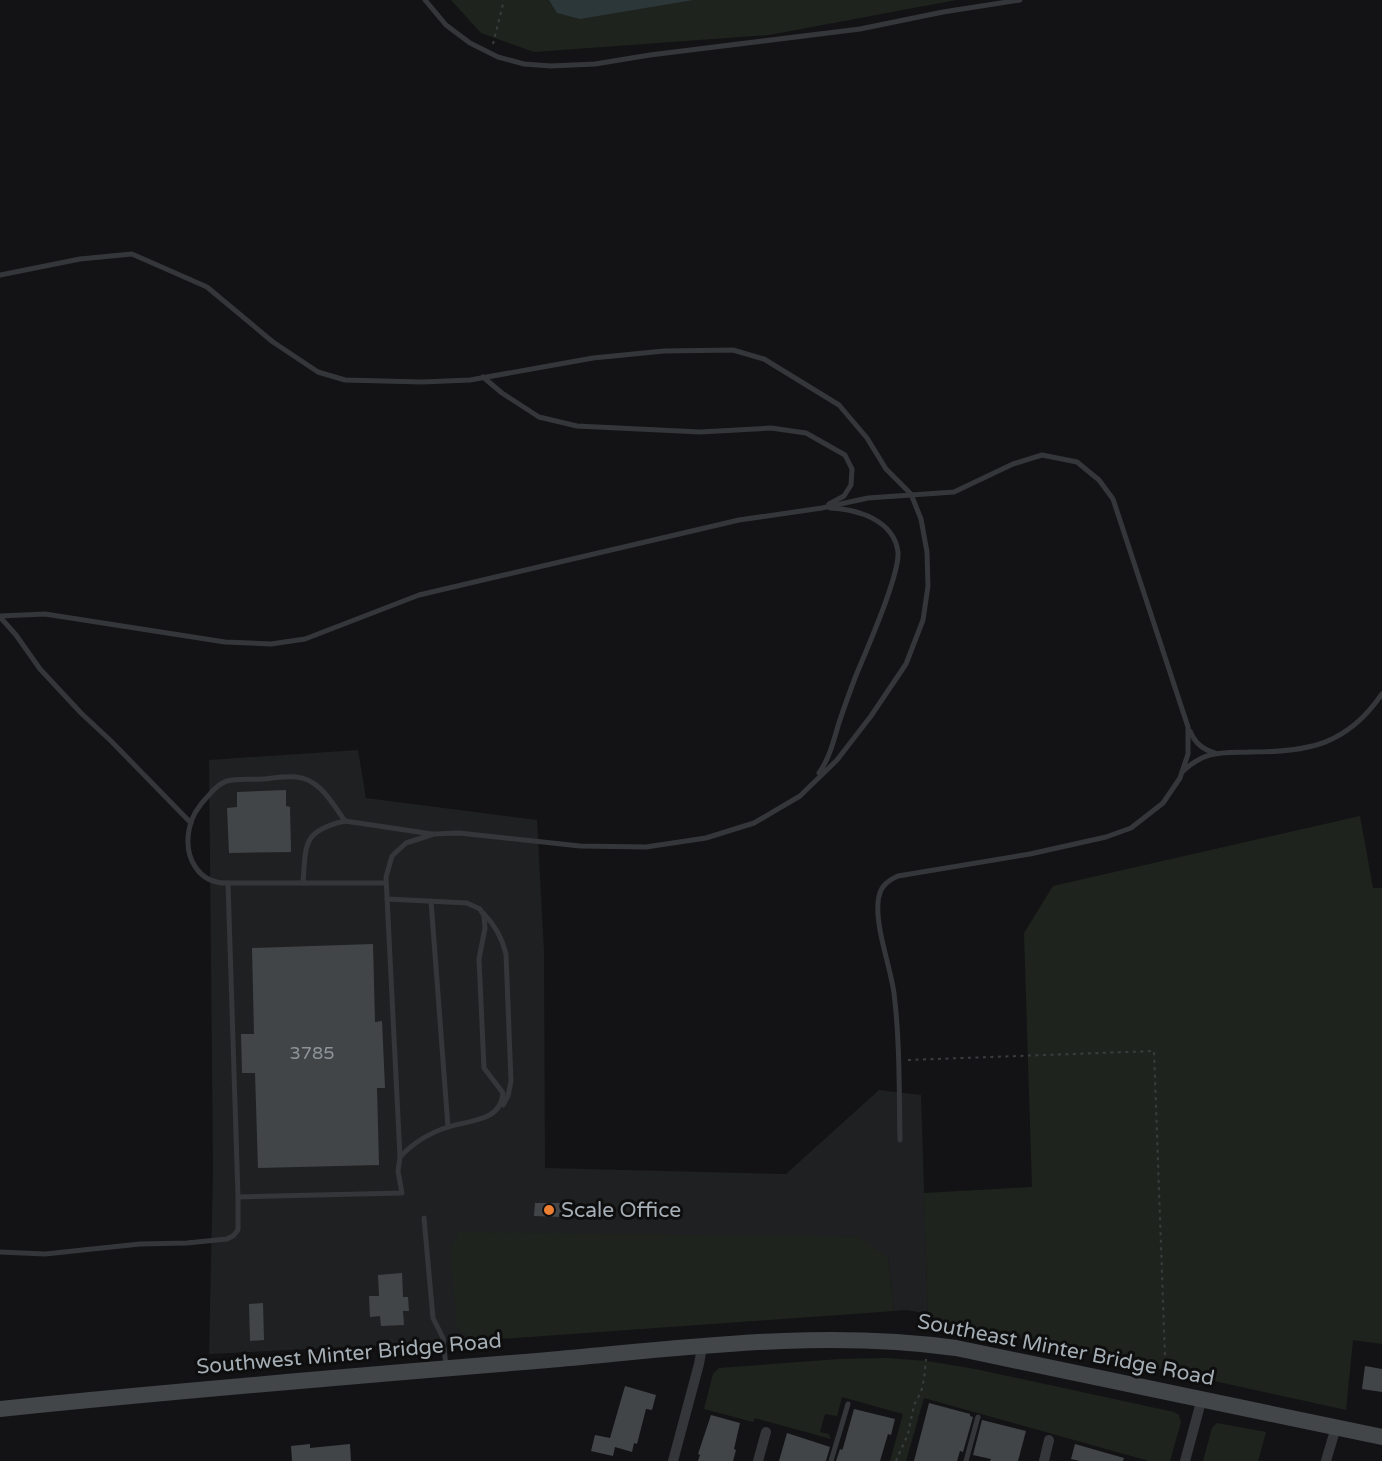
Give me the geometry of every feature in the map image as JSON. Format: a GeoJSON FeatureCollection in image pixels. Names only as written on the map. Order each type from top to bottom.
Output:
{"type":"FeatureCollection","features":[{"type":"Feature","properties":{"kind":"main road","name":"Southeast Minter Bridge Road"},"geometry":{"type":"LineString","coordinates":[[702,1347],[813,1340],[927,1344],[1202,1398],[1382,1437]]}},
{"type":"Feature","properties":{"kind":"main road","name":"Southwest Minter Bridge Road"},"geometry":{"type":"LineString","coordinates":[[0,1409],[702,1347]]}},
{"type":"Feature","properties":{"kind":"street"},"geometry":{"type":"LineString","coordinates":[[673,1461],[702,1347]]}},
{"type":"Feature","properties":{"kind":"street"},"geometry":{"type":"LineString","coordinates":[[1185,1461],[1202,1398]]}},
{"type":"Feature","properties":{"kind":"street"},"geometry":{"type":"LineString","coordinates":[[1326,1461],[1336,1427]]}},
{"type":"Feature","properties":{"kind":"street"},"geometry":{"type":"LineString","coordinates":[[758,1461],[766,1432]]}},
{"type":"Feature","properties":{"kind":"street"},"geometry":{"type":"LineString","coordinates":[[1044,1461],[1049,1440]]}},
{"type":"Feature","properties":{"kind":"lane"},"geometry":{"type":"LineString","coordinates":[[425,0],[446,26],[470,43],[491,54],[524,64],[551,66],[595,64],[860,29],[1020,0]]}},
{"type":"Feature","properties":{"kind":"lane"},"geometry":{"type":"LineString","coordinates":[[0,275],[80,260],[132,255],[207,287],[273,342],[318,372],[345,380],[422,382],[470,380],[593,358],[664,351],[733,350],[764,359],[839,405],[867,438],[886,469],[911,494],[921,519],[927,552],[928,586],[922,620],[906,664],[837,760],[800,795],[754,823],[706,838],[646,847],[580,846],[459,833],[434,834],[345,821],[331,824],[313,834],[305,848],[303,883]]}},
{"type":"Feature","properties":{"kind":"lane"},"geometry":{"type":"LineString","coordinates":[[483,377],[502,393],[539,417],[577,426],[700,432],[771,428],[806,433],[845,455],[852,469],[851,485],[844,496],[822,508]]}},
{"type":"Feature","properties":{"kind":"lane"},"geometry":{"type":"LineString","coordinates":[[0,617],[45,614],[225,642],[271,644],[304,639],[419,595],[738,520],[822,508],[868,498],[954,492],[1013,464],[1042,455],[1077,462],[1099,480],[1113,499],[1194,742],[1207,751],[1219,753]]}},
{"type":"Feature","properties":{"kind":"lane"},"geometry":{"type":"LineString","coordinates":[[813,783],[832,748],[841,716],[896,569],[898,552],[893,539],[882,524],[865,514],[844,509],[822,508]]}},
{"type":"Feature","properties":{"kind":"lane"},"geometry":{"type":"LineString","coordinates":[[0,617],[64,696],[191,823]]}},
{"type":"Feature","properties":{"kind":"lane"},"geometry":{"type":"LineString","coordinates":[[1181,773],[1204,755],[1309,748],[1341,736],[1368,715],[1382,694]]}},
{"type":"Feature","properties":{"kind":"lane"},"geometry":{"type":"LineString","coordinates":[[900,1140],[894,992],[887,954],[879,928],[880,890],[886,881],[898,876],[1030,854],[1106,837],[1131,828],[1163,803],[1181,773],[1188,754],[1188,727]]}},
{"type":"Feature","properties":{"kind":"lane"},"geometry":{"type":"LineString","coordinates":[[345,821],[324,792],[312,781],[296,777],[227,781],[216,788],[199,806],[191,823],[189,838],[193,866],[202,876],[217,884],[386,883]]}},
{"type":"Feature","properties":{"kind":"lane"},"geometry":{"type":"LineString","coordinates":[[238,1197],[402,1193],[398,1171],[400,1157],[386,883],[392,856],[406,843],[434,834]]}},
{"type":"Feature","properties":{"kind":"lane"},"geometry":{"type":"LineString","coordinates":[[0,1252],[45,1254],[140,1244],[187,1243],[227,1239],[238,1230],[228,883]]}},
{"type":"Feature","properties":{"kind":"lane"},"geometry":{"type":"LineString","coordinates":[[387,899],[467,903],[480,909],[498,931],[506,954],[511,1081],[504,1104],[473,1122],[448,1127],[412,1144],[400,1157]]}},
{"type":"Feature","properties":{"kind":"lane"},"geometry":{"type":"LineString","coordinates":[[431,901],[448,1127]]}},
{"type":"Feature","properties":{"kind":"lane"},"geometry":{"type":"LineString","coordinates":[[480,909],[484,916],[485,928],[479,959],[483,1068],[503,1093],[502,1102],[495,1111]]}},
{"type":"Feature","properties":{"kind":"lane"},"geometry":{"type":"LineString","coordinates":[[424,1218],[433,1318],[443,1338],[446,1369]]}},
{"type":"Feature","properties":{"kind":"lane"},"geometry":{"type":"LineString","coordinates":[[831,1461],[848,1404]]}},
{"type":"Feature","properties":{"kind":"lane"},"geometry":{"type":"LineString","coordinates":[[966,1461],[978,1418]]}},
{"type":"Feature","properties":{"kind":"path"},"geometry":{"type":"LineString","coordinates":[[491,54],[504,0]]}},
{"type":"Feature","properties":{"kind":"path"},"geometry":{"type":"LineString","coordinates":[[898,1060],[1154,1051],[1165,1357]]}},
{"type":"Feature","properties":{"kind":"path"},"geometry":{"type":"LineString","coordinates":[[896,1461],[908,1434],[914,1406],[921,1392],[927,1344]]}},
{"type":"Feature","properties":{"kind":"shaded area"},"geometry":{"type":"Polygon","coordinates":[[[451,0],[956,0],[769,35],[534,52],[481,33],[451,0]]]}},
{"type":"Feature","properties":{"kind":"shaded area"},"geometry":{"type":"Polygon","coordinates":[[[549,0],[693,0],[580,19],[557,13],[549,0]]]}},
{"type":"Feature","properties":{"kind":"shaded area"},"geometry":{"type":"Polygon","coordinates":[[[358,750],[366,798],[537,820],[544,951],[545,1168],[786,1174],[879,1090],[921,1095],[928,1314],[907,1310],[894,1311],[888,1258],[457,1328],[473,1341],[209,1354],[213,1168],[209,760],[358,750]]]}},
{"type":"Feature","properties":{"kind":"shaded area"},"geometry":{"type":"Polygon","coordinates":[[[1360,816],[1373,888],[1382,888],[1382,1344],[1353,1340],[1346,1410],[928,1318],[924,1193],[1032,1187],[1024,933],[1053,886],[1360,816]]]}},
{"type":"Feature","properties":{"kind":"shaded area"},"geometry":{"type":"Polygon","coordinates":[[[459,1232],[859,1237],[888,1258],[894,1311],[473,1341],[457,1328],[451,1249],[459,1232]]]}},
{"type":"Feature","properties":{"kind":"shaded area"},"geometry":{"type":"Polygon","coordinates":[[[887,1358],[927,1361],[975,1369],[1174,1412],[1179,1415],[1181,1422],[1170,1461],[1149,1461],[924,1398],[906,1461],[890,1461],[903,1414],[842,1397],[837,1416],[825,1414],[820,1432],[829,1434],[831,1439],[755,1418],[753,1422],[704,1409],[713,1374],[719,1368],[839,1359],[887,1358]]]}},
{"type":"Feature","properties":{"kind":"shaded area"},"geometry":{"type":"Polygon","coordinates":[[[1217,1423],[1266,1432],[1258,1461],[1203,1461],[1212,1428],[1217,1423]]]}},
{"type":"Feature","properties":{"kind":"building"},"geometry":{"type":"Polygon","coordinates":[[[286,790],[286,806],[290,807],[291,852],[229,853],[227,808],[237,807],[237,792],[286,790]]]}},
{"type":"Feature","properties":{"kind":"building"},"geometry":{"type":"Polygon","coordinates":[[[373,944],[375,1022],[382,1021],[385,1088],[377,1088],[379,1165],[258,1168],[255,1073],[242,1073],[241,1034],[254,1034],[252,948],[373,944]]]}},
{"type":"Feature","properties":{"kind":"building","name":"Scale Office"},"geometry":{"type":"Polygon","coordinates":[[[535,1203],[563,1203],[563,1217],[534,1216],[535,1203]]]}},
{"type":"Feature","properties":{"kind":"building"},"geometry":{"type":"Polygon","coordinates":[[[402,1273],[403,1297],[408,1297],[409,1311],[403,1311],[404,1325],[381,1326],[380,1316],[370,1317],[369,1296],[379,1296],[378,1275],[402,1273]]]}},
{"type":"Feature","properties":{"kind":"building"},"geometry":{"type":"Polygon","coordinates":[[[263,1303],[264,1340],[250,1341],[249,1304],[263,1303]]]}},
{"type":"Feature","properties":{"kind":"building"},"geometry":{"type":"Polygon","coordinates":[[[1365,1366],[1382,1369],[1382,1392],[1362,1389],[1365,1366]]]}},
{"type":"Feature","properties":{"kind":"building"},"geometry":{"type":"Polygon","coordinates":[[[625,1386],[656,1395],[652,1410],[646,1409],[637,1444],[634,1443],[632,1452],[615,1447],[613,1456],[591,1451],[595,1435],[610,1438],[625,1386]]]}},
{"type":"Feature","properties":{"kind":"building"},"geometry":{"type":"Polygon","coordinates":[[[929,1403],[970,1414],[973,1417],[963,1452],[960,1451],[957,1461],[914,1461],[929,1403]]]}},
{"type":"Feature","properties":{"kind":"building"},"geometry":{"type":"Polygon","coordinates":[[[854,1409],[895,1419],[880,1461],[836,1461],[840,1449],[843,1448],[854,1409]]]}},
{"type":"Feature","properties":{"kind":"building"},"geometry":{"type":"Polygon","coordinates":[[[711,1415],[740,1423],[733,1461],[698,1461],[700,1455],[698,1454],[711,1415]]]}},
{"type":"Feature","properties":{"kind":"building"},"geometry":{"type":"Polygon","coordinates":[[[982,1420],[1026,1431],[1018,1461],[990,1461],[991,1459],[973,1455],[982,1420]]]}},
{"type":"Feature","properties":{"kind":"building"},"geometry":{"type":"Polygon","coordinates":[[[787,1433],[830,1447],[826,1461],[779,1461],[787,1433]]]}},
{"type":"Feature","properties":{"kind":"building"},"geometry":{"type":"Polygon","coordinates":[[[310,1444],[310,1448],[350,1444],[351,1461],[292,1461],[291,1446],[310,1444]]]}},
{"type":"Feature","properties":{"kind":"building"},"geometry":{"type":"Polygon","coordinates":[[[1075,1444],[1124,1458],[1123,1461],[1071,1459],[1075,1444]]]}},
{"type":"Feature","properties":{"kind":"place","name":"Scale Office"},"geometry":{"type":"Point","coordinates":[549,1210]}}]}
